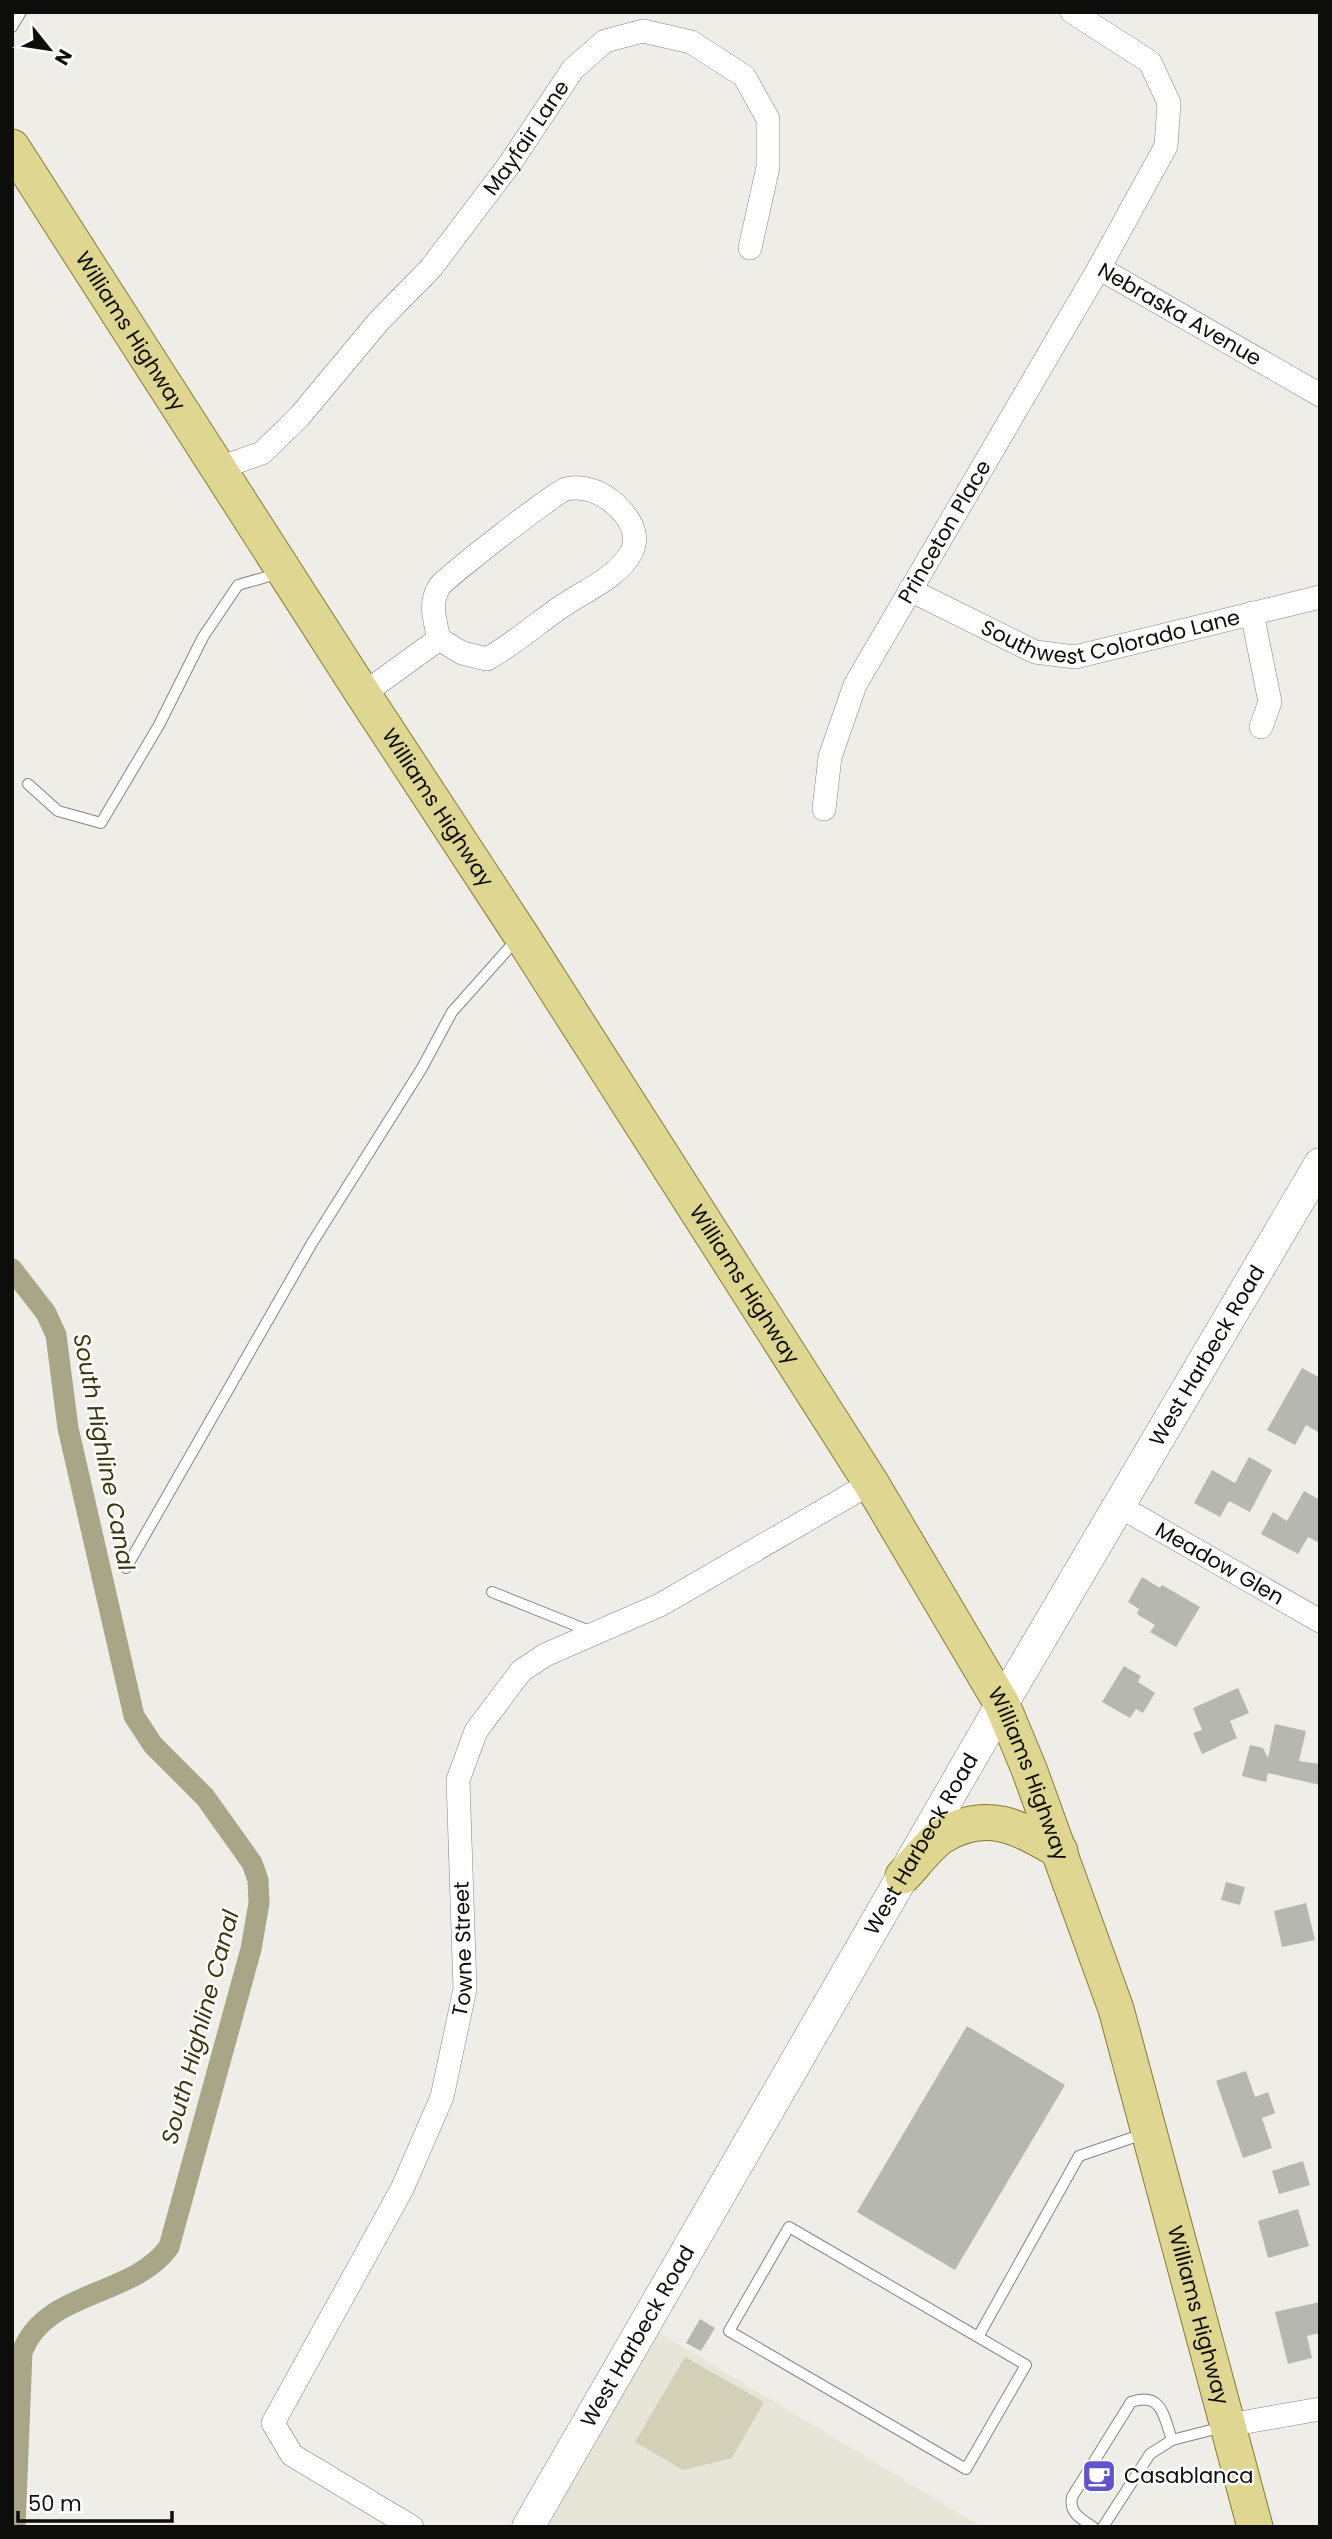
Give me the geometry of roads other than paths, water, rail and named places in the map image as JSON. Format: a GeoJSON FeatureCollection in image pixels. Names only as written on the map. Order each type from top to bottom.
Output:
{"type":"FeatureCollection","features":[{"type":"Feature","properties":{"kind":"main road","name":"Williams Highway"},"geometry":{"type":"LineString","coordinates":[[12,147],[286,571],[362,694],[522,935],[871,1483],[1002,1704],[1060,1851],[1116,2009],[1255,2527]]}},
{"type":"Feature","properties":{"kind":"main road"},"geometry":{"type":"LineString","coordinates":[[903,1876],[941,1836],[983,1820],[1020,1828],[1060,1851]]}},
{"type":"Feature","properties":{"kind":"street","name":"Nebraska Avenue"},"geometry":{"type":"LineString","coordinates":[[1072,12],[1150,62],[1169,103],[1166,146],[1098,268],[1320,395]]}},
{"type":"Feature","properties":{"kind":"street","name":"Mayfair Lane"},"geometry":{"type":"LineString","coordinates":[[219,468],[262,453],[299,417],[379,321],[431,268],[509,165],[573,69],[605,41],[643,31],[691,42],[744,76],[768,119],[768,167],[750,248]]}},
{"type":"Feature","properties":{"kind":"street","name":"Princeton Place"},"geometry":{"type":"LineString","coordinates":[[824,809],[830,757],[855,684],[1098,268]]}},
{"type":"Feature","properties":{"kind":"street"},"geometry":{"type":"LineString","coordinates":[[588,488],[607,497],[624,512],[635,534],[632,550],[614,573],[560,607],[513,645],[487,659],[461,653],[439,639],[432,609],[440,586],[528,514],[565,489],[588,488]]}},
{"type":"Feature","properties":{"kind":"street","name":"Southwest Colorado Lane"},"geometry":{"type":"LineString","coordinates":[[910,590],[1035,652],[1075,657],[1320,597]]}},
{"type":"Feature","properties":{"kind":"street"},"geometry":{"type":"LineString","coordinates":[[1252,614],[1270,702],[1261,727]]}},
{"type":"Feature","properties":{"kind":"street"},"geometry":{"type":"LineString","coordinates":[[362,694],[439,639]]}},
{"type":"Feature","properties":{"kind":"street","name":"West Harbeck Road"},"geometry":{"type":"LineString","coordinates":[[528,2527],[1002,1704],[1119,1506],[1311,1199],[1320,1164]]}},
{"type":"Feature","properties":{"kind":"street","name":"Towne Street"},"geometry":{"type":"LineString","coordinates":[[412,2527],[292,2455],[274,2423],[402,2189],[442,2097],[465,1989],[458,1780],[475,1731],[521,1671],[544,1655],[660,1605],[871,1483]]}},
{"type":"Feature","properties":{"kind":"street","name":"Meadow Glen"},"geometry":{"type":"LineString","coordinates":[[1119,1506],[1320,1621]]}},
{"type":"Feature","properties":{"kind":"street"},"geometry":{"type":"LineString","coordinates":[[1229,2426],[1320,2409]]}},
{"type":"Feature","properties":{"kind":"lane"},"geometry":{"type":"LineString","coordinates":[[12,27],[21,12]]}},
{"type":"Feature","properties":{"kind":"lane"},"geometry":{"type":"LineString","coordinates":[[28,784],[58,811],[101,823],[159,725],[203,636],[238,584],[286,571]]}},
{"type":"Feature","properties":{"kind":"lane"},"geometry":{"type":"LineString","coordinates":[[126,1568],[312,1243],[422,1068],[452,1013],[522,935]]}},
{"type":"Feature","properties":{"kind":"lane"},"geometry":{"type":"LineString","coordinates":[[492,1592],[594,1633]]}},
{"type":"Feature","properties":{"kind":"lane"},"geometry":{"type":"LineString","coordinates":[[978,2337],[1079,2156],[1149,2131]]}},
{"type":"Feature","properties":{"kind":"lane"},"geometry":{"type":"LineString","coordinates":[[789,2227],[978,2337],[1026,2365],[966,2469],[729,2331],[789,2227]]}},
{"type":"Feature","properties":{"kind":"lane"},"geometry":{"type":"LineString","coordinates":[[1093,2527],[1075,2515],[1070,2506],[1072,2497],[1131,2402],[1143,2398],[1154,2401],[1160,2407],[1172,2440]]}},
{"type":"Feature","properties":{"kind":"lane"},"geometry":{"type":"LineString","coordinates":[[1103,2527],[1150,2454],[1172,2440],[1229,2426]]}},
{"type":"Feature","properties":{"kind":"waterway","name":"South Highline Canal"},"geometry":{"type":"LineString","coordinates":[[12,1269],[46,1313],[56,1335],[68,1428],[134,1716],[153,1745],[205,1797],[252,1863],[258,1880],[259,1903],[251,1949],[169,2247],[153,2264],[134,2276],[50,2316],[34,2331],[22,2352],[15,2527]]}},
{"type":"Feature","properties":{"kind":"place","name":"Casablanca"},"geometry":{"type":"Point","coordinates":[1099,2476]}}]}
